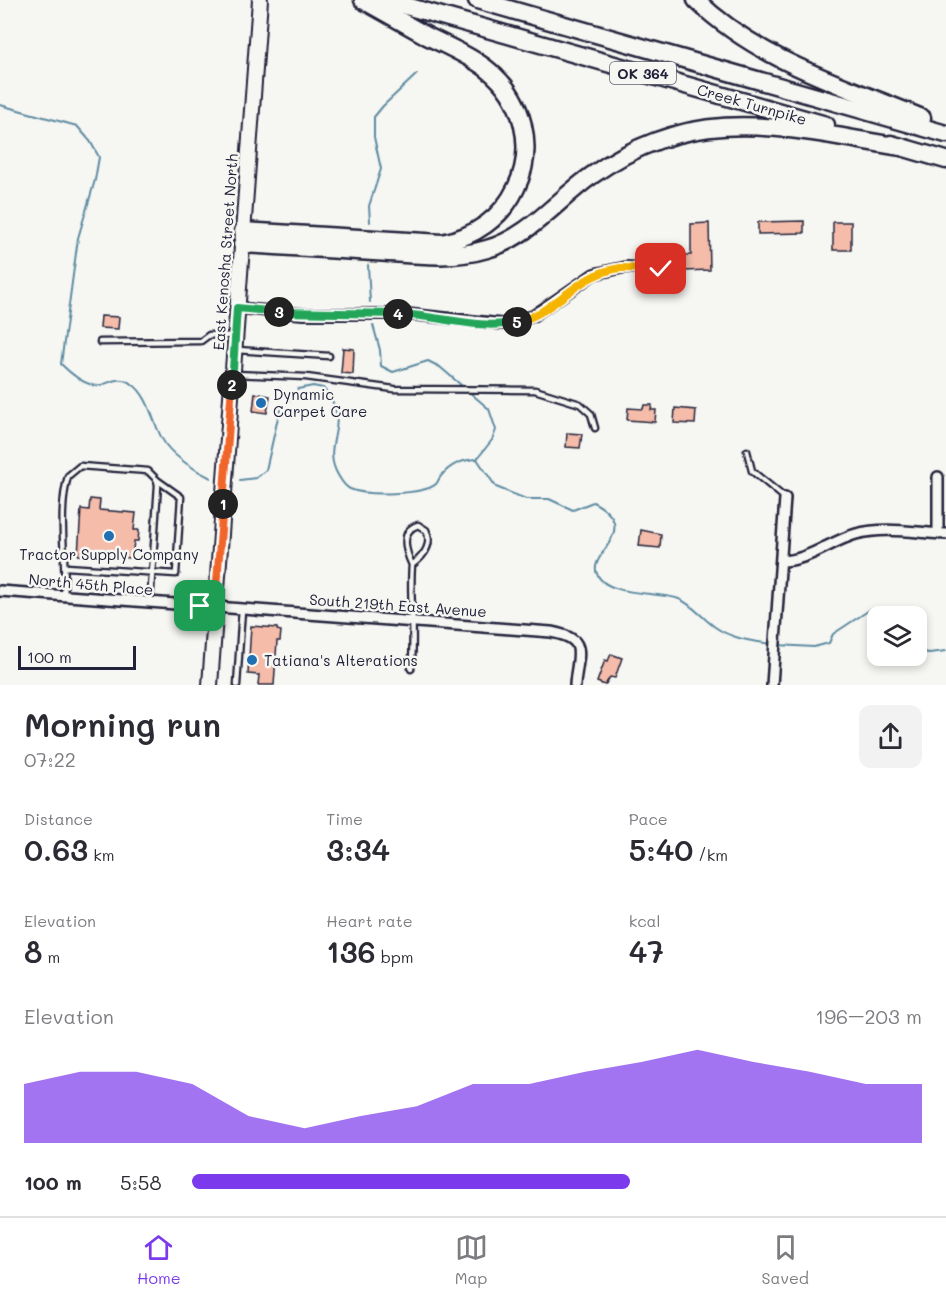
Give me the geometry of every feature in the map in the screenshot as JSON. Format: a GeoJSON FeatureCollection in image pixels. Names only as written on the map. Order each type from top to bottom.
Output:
{"type":"FeatureCollection","features":[{"type":"Feature","properties":{"kind":"highway"},"geometry":{"type":"LineString","coordinates":[[243,237],[303,236],[442,243],[468,235],[490,222],[508,201],[517,186],[524,163],[525,135],[512,97],[492,74],[473,60],[363,0]]}},
{"type":"Feature","properties":{"kind":"highway","name":"Creek Turnpike"},"geometry":{"type":"LineString","coordinates":[[385,0],[946,160]]}},
{"type":"Feature","properties":{"kind":"highway","name":"Creek Turnpike"},"geometry":{"type":"LineString","coordinates":[[477,0],[946,134]]}},
{"type":"Feature","properties":{"kind":"highway"},"geometry":{"type":"LineString","coordinates":[[696,0],[722,23],[768,53],[813,74],[946,128]]}},
{"type":"Feature","properties":{"kind":"highway"},"geometry":{"type":"LineString","coordinates":[[243,237],[441,256],[486,250],[520,234],[588,178],[618,158],[661,139],[711,127],[772,126],[901,147]]}},
{"type":"Feature","properties":{"kind":"main road","name":"East Kenosha Street North"},"geometry":{"type":"LineString","coordinates":[[210,685],[260,0]]}},
{"type":"Feature","properties":{"kind":"street"},"geometry":{"type":"LineString","coordinates":[[237,308],[303,314],[407,314],[502,324],[533,316],[594,274],[626,267],[661,269]]}},
{"type":"Feature","properties":{"kind":"street"},"geometry":{"type":"LineString","coordinates":[[781,561],[796,560],[833,542],[858,534],[880,531],[942,534],[938,477]]}},
{"type":"Feature","properties":{"kind":"street"},"geometry":{"type":"LineString","coordinates":[[771,685],[785,498]]}},
{"type":"Feature","properties":{"kind":"street","name":"North 45th Place"},"geometry":{"type":"LineString","coordinates":[[0,591],[215,608]]}},
{"type":"Feature","properties":{"kind":"street","name":"South 219th East Avenue"},"geometry":{"type":"LineString","coordinates":[[215,608],[537,630],[567,636],[576,641],[579,650],[575,685]]}},
{"type":"Feature","properties":{"kind":"lane"},"geometry":{"type":"LineString","coordinates":[[100,342],[201,341],[209,335],[235,343],[329,356]]}},
{"type":"Feature","properties":{"kind":"lane"},"geometry":{"type":"LineString","coordinates":[[232,374],[306,377],[394,389],[535,390],[571,399],[586,408],[591,414],[594,428]]}},
{"type":"Feature","properties":{"kind":"lane"},"geometry":{"type":"LineString","coordinates":[[747,451],[752,471],[785,498]]}},
{"type":"Feature","properties":{"kind":"lane"},"geometry":{"type":"LineString","coordinates":[[64,596],[66,567],[62,544],[66,493],[68,476],[74,469],[80,465],[142,469],[148,471],[181,497],[176,574],[66,567]]}},
{"type":"Feature","properties":{"kind":"lane"},"geometry":{"type":"LineString","coordinates":[[150,604],[157,480]]}},
{"type":"Feature","properties":{"kind":"lane"},"geometry":{"type":"LineString","coordinates":[[411,669],[413,623],[410,584],[412,565],[405,546],[406,536],[418,525],[424,527],[428,535],[428,547],[412,565]]}},
{"type":"Feature","properties":{"kind":"lane"},"geometry":{"type":"LineString","coordinates":[[237,685],[242,609]]}},
{"type":"Feature","properties":{"kind":"building"},"geometry":{"type":"Polygon","coordinates":[[[804,221],[804,233],[758,234],[758,222],[804,221]]]}},
{"type":"Feature","properties":{"kind":"building"},"geometry":{"type":"Polygon","coordinates":[[[833,222],[851,222],[851,250],[833,250],[833,222]]]}},
{"type":"Feature","properties":{"kind":"building"},"geometry":{"type":"Polygon","coordinates":[[[709,223],[710,270],[683,271],[683,255],[691,255],[691,224],[709,223]]]}},
{"type":"Feature","properties":{"kind":"building"},"geometry":{"type":"Polygon","coordinates":[[[101,316],[119,317],[118,329],[100,328],[101,316]]]}},
{"type":"Feature","properties":{"kind":"building"},"geometry":{"type":"Polygon","coordinates":[[[343,348],[354,349],[353,374],[341,373],[343,348]]]}},
{"type":"Feature","properties":{"kind":"building","name":"Dynamic Carpet Care"},"geometry":{"type":"Polygon","coordinates":[[[255,393],[270,396],[267,413],[253,411],[255,393]]]}},
{"type":"Feature","properties":{"kind":"building"},"geometry":{"type":"Polygon","coordinates":[[[644,405],[652,405],[651,410],[656,410],[655,422],[627,420],[628,408],[643,409],[644,405]]]}},
{"type":"Feature","properties":{"kind":"building"},"geometry":{"type":"Polygon","coordinates":[[[675,408],[696,410],[695,424],[674,423],[675,408]]]}},
{"type":"Feature","properties":{"kind":"building"},"geometry":{"type":"Polygon","coordinates":[[[567,433],[582,434],[580,448],[566,447],[567,433]]]}},
{"type":"Feature","properties":{"kind":"building","name":"Tractor Supply Company"},"geometry":{"type":"Polygon","coordinates":[[[90,499],[100,500],[99,510],[136,513],[134,530],[139,530],[138,541],[134,541],[132,558],[78,555],[81,509],[89,510],[90,499]]]}},
{"type":"Feature","properties":{"kind":"building"},"geometry":{"type":"Polygon","coordinates":[[[641,530],[661,534],[660,548],[639,546],[641,530]]]}},
{"type":"Feature","properties":{"kind":"building"},"geometry":{"type":"Polygon","coordinates":[[[251,626],[277,628],[281,631],[280,641],[277,641],[274,685],[258,685],[259,675],[248,674],[251,626]]]}},
{"type":"Feature","properties":{"kind":"building"},"geometry":{"type":"Polygon","coordinates":[[[611,654],[622,658],[615,678],[610,677],[605,685],[597,682],[605,660],[608,661],[611,654]]]}},
{"type":"Feature","properties":{"kind":"waterway"},"geometry":{"type":"LineString","coordinates":[[370,222],[369,206],[381,169],[374,137],[374,117],[417,74]]}},
{"type":"Feature","properties":{"kind":"waterway"},"geometry":{"type":"LineString","coordinates":[[0,105],[77,126],[90,141],[99,157],[95,180],[78,238],[61,364],[75,376],[92,385],[102,385],[115,380],[132,384],[144,397],[166,445],[187,464],[211,478]]}},
{"type":"Feature","properties":{"kind":"waterway"},"geometry":{"type":"LineString","coordinates":[[368,265],[370,302]]}},
{"type":"Feature","properties":{"kind":"waterway"},"geometry":{"type":"LineString","coordinates":[[240,480],[256,478],[266,470],[279,413],[298,389],[313,386],[323,388],[332,400],[337,422],[332,453],[333,464],[342,481],[350,489],[381,493],[429,488],[453,466],[477,459],[492,440],[496,430],[489,409],[440,367],[428,361],[393,372],[381,366],[380,350],[373,325]]}},
{"type":"Feature","properties":{"kind":"waterway"},"geometry":{"type":"LineString","coordinates":[[477,459],[496,487],[526,499],[549,499],[573,510],[593,502],[607,512],[614,522],[614,531],[596,566],[597,574],[603,581],[622,590],[679,599],[728,634],[772,644]]}},
{"type":"Feature","properties":{"kind":"waterway"},"geometry":{"type":"LineString","coordinates":[[777,645],[814,647],[829,643],[833,634],[867,612]]}},
{"type":"Feature","properties":{"kind":"waterway"},"geometry":{"type":"LineString","coordinates":[[927,653],[946,651]]}},
{"type":"Feature","properties":{"kind":"place","name":"Dynamic Carpet Care"},"geometry":{"type":"Point","coordinates":[261,403]}},
{"type":"Feature","properties":{"kind":"place","name":"Tractor Supply Company"},"geometry":{"type":"Point","coordinates":[109,536]}},
{"type":"Feature","properties":{"kind":"place","name":"Tatiana's Alterations"},"geometry":{"type":"Point","coordinates":[252,660]}},
{"type":"Feature","properties":{"kind":"route"},"geometry":{"type":"LineString","coordinates":[[200,606],[215,608],[237,308],[331,315],[407,314],[480,324],[502,324],[533,316],[594,274],[626,267],[661,269]]}}]}
